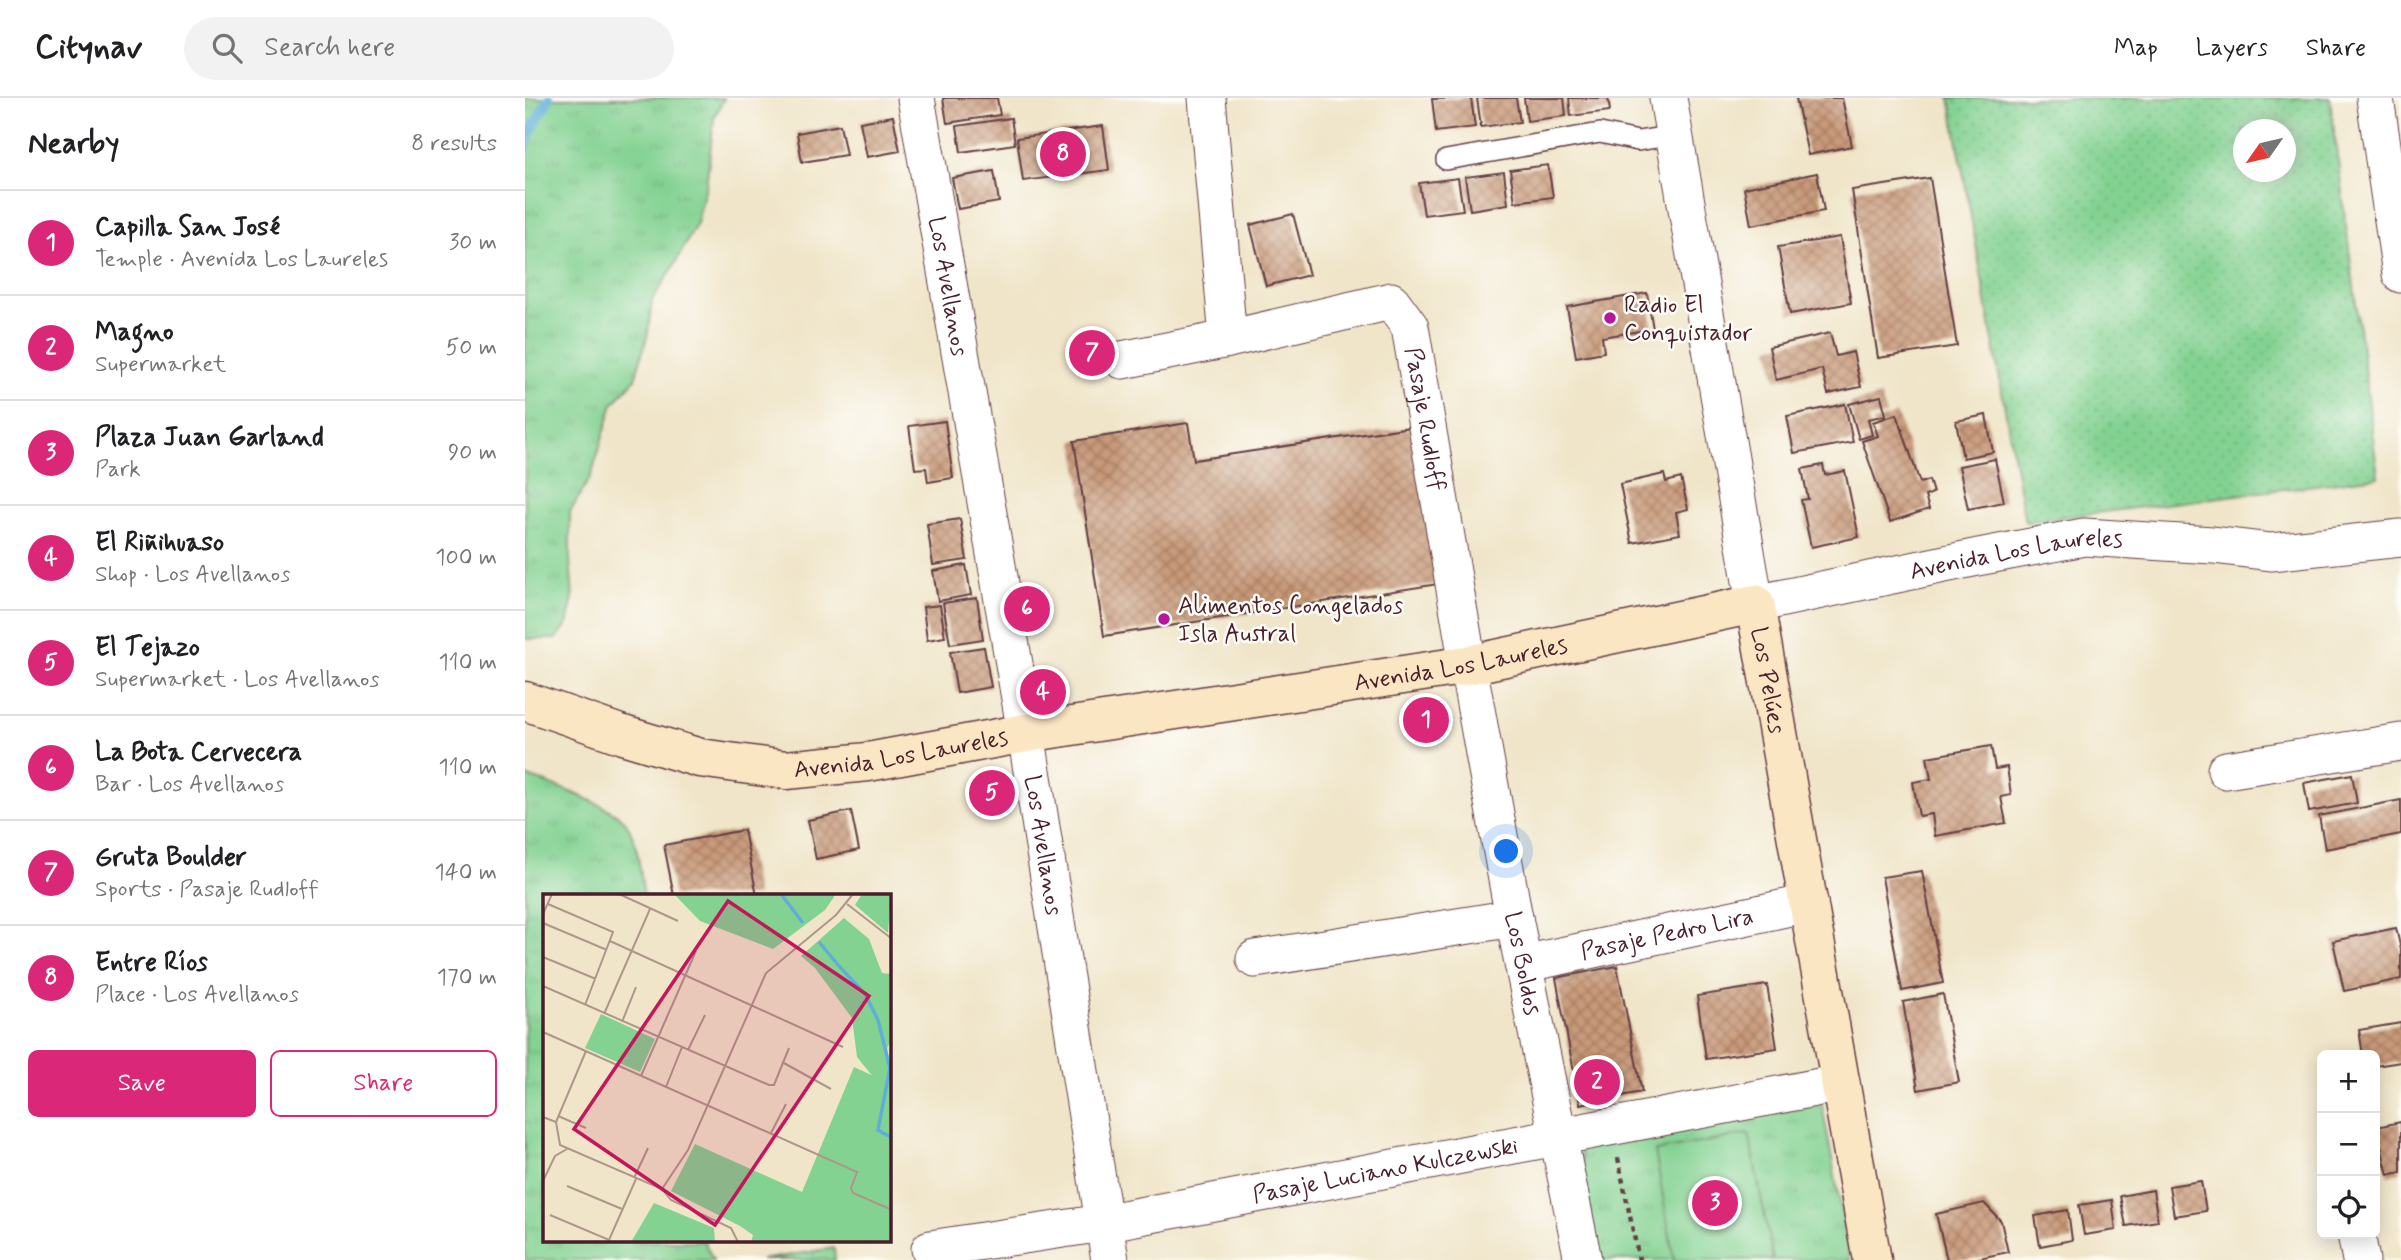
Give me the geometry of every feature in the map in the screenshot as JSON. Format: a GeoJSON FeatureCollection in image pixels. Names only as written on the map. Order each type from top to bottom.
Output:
{"type":"FeatureCollection","features":[{"type":"Feature","properties":{"kind":"street","name":"Los Avellanos"},"geometry":{"type":"LineString","coordinates":[[916,98],[1026,733],[1110,1260]]}},
{"type":"Feature","properties":{"kind":"street"},"geometry":{"type":"LineString","coordinates":[[1207,98],[1228,339]]}},
{"type":"Feature","properties":{"kind":"street","name":"Los Pelúes"},"geometry":{"type":"LineString","coordinates":[[1668,98],[1872,1260]]}},
{"type":"Feature","properties":{"kind":"street"},"geometry":{"type":"LineString","coordinates":[[2375,98],[2401,274]]}},
{"type":"Feature","properties":{"kind":"street","name":"Pasaje Rudloff"},"geometry":{"type":"LineString","coordinates":[[1122,360],[1228,339],[1391,301],[1410,327],[1468,665]]}},
{"type":"Feature","properties":{"kind":"street","name":"Avenida Los Laureles"},"geometry":{"type":"LineString","coordinates":[[525,701],[700,758],[786,770],[868,762],[1026,733],[1468,665],[2084,537],[2213,545],[2271,552],[2401,538]]}},
{"type":"Feature","properties":{"kind":"street","name":"Los Boldos"},"geometry":{"type":"LineString","coordinates":[[1468,665],[1514,918],[1583,1260]]}},
{"type":"Feature","properties":{"kind":"street"},"geometry":{"type":"LineString","coordinates":[[2226,771],[2401,742]]}},
{"type":"Feature","properties":{"kind":"street","name":"Pasaje Pedro Lira"},"geometry":{"type":"LineString","coordinates":[[1523,964],[1809,903]]}},
{"type":"Feature","properties":{"kind":"street"},"geometry":{"type":"LineString","coordinates":[[1255,959],[1514,918]]}},
{"type":"Feature","properties":{"kind":"street","name":"Pasaje Luciano Kulczewski"},"geometry":{"type":"LineString","coordinates":[[930,1249],[1103,1223],[1841,1083]]}},
{"type":"Feature","properties":{"kind":"street"},"geometry":{"type":"LineString","coordinates":[[2357,1239],[2361,1260]]}},
{"type":"Feature","properties":{"kind":"lane"},"geometry":{"type":"LineString","coordinates":[[1446,160],[1600,133],[1638,141],[1674,135]]}},
{"type":"Feature","properties":{"kind":"path"},"geometry":{"type":"LineString","coordinates":[[1618,1156],[1639,1260]]}},
{"type":"Feature","properties":{"kind":"green space"},"geometry":{"type":"Polygon","coordinates":[[[525,98],[724,98],[714,118],[706,186],[697,223],[652,300],[648,333],[635,379],[613,404],[591,476],[570,512],[573,598],[567,625],[556,639],[525,639],[525,98]]]}},
{"type":"Feature","properties":{"kind":"green space"},"geometry":{"type":"Polygon","coordinates":[[[1950,98],[2330,98],[2378,477],[2025,522],[1950,98]]]}},
{"type":"Feature","properties":{"kind":"green space"},"geometry":{"type":"Polygon","coordinates":[[[525,776],[581,796],[622,819],[635,842],[644,894],[543,894],[543,1242],[704,1242],[713,1260],[525,1260],[525,776]]]}},
{"type":"Feature","properties":{"kind":"green space"},"geometry":{"type":"Polygon","coordinates":[[[1822,1104],[1850,1260],[1599,1260],[1579,1146],[1822,1104]]]}},
{"type":"Feature","properties":{"kind":"green space"},"geometry":{"type":"Polygon","coordinates":[[[1749,1134],[1773,1260],[1674,1260],[1655,1151],[1749,1134]]]}},
{"type":"Feature","properties":{"kind":"green space"},"geometry":{"type":"Polygon","coordinates":[[[834,1248],[835,1260],[761,1260],[834,1248]]]}},
{"type":"Feature","properties":{"kind":"building"},"geometry":{"type":"Polygon","coordinates":[[[943,98],[997,98],[1000,115],[947,123],[943,98]]]}},
{"type":"Feature","properties":{"kind":"building"},"geometry":{"type":"Polygon","coordinates":[[[1471,98],[1475,127],[1436,132],[1432,99],[1471,98]]]}},
{"type":"Feature","properties":{"kind":"building"},"geometry":{"type":"Polygon","coordinates":[[[1477,98],[1516,98],[1520,122],[1481,127],[1477,98]]]}},
{"type":"Feature","properties":{"kind":"building"},"geometry":{"type":"Polygon","coordinates":[[[1524,98],[1564,98],[1566,116],[1527,121],[1524,98]]]}},
{"type":"Feature","properties":{"kind":"building"},"geometry":{"type":"Polygon","coordinates":[[[1569,98],[1608,98],[1610,111],[1571,116],[1569,98]]]}},
{"type":"Feature","properties":{"kind":"building"},"geometry":{"type":"Polygon","coordinates":[[[1796,98],[1842,98],[1852,146],[1808,155],[1796,98]]]}},
{"type":"Feature","properties":{"kind":"building"},"geometry":{"type":"Polygon","coordinates":[[[893,116],[900,151],[867,157],[860,122],[893,116]]]}},
{"type":"Feature","properties":{"kind":"building"},"geometry":{"type":"Polygon","coordinates":[[[1011,118],[1015,144],[961,152],[957,126],[1011,118]]]}},
{"type":"Feature","properties":{"kind":"building"},"geometry":{"type":"Polygon","coordinates":[[[840,125],[846,155],[802,162],[797,133],[840,125]]]}},
{"type":"Feature","properties":{"kind":"building"},"geometry":{"type":"Polygon","coordinates":[[[1103,126],[1109,170],[1023,181],[1017,138],[1103,126]]]}},
{"type":"Feature","properties":{"kind":"building"},"geometry":{"type":"Polygon","coordinates":[[[1548,165],[1553,197],[1515,202],[1510,170],[1548,165]]]}},
{"type":"Feature","properties":{"kind":"building"},"geometry":{"type":"Polygon","coordinates":[[[994,171],[999,202],[958,209],[952,178],[994,171]]]}},
{"type":"Feature","properties":{"kind":"building"},"geometry":{"type":"Polygon","coordinates":[[[1504,172],[1508,204],[1470,210],[1465,177],[1504,172]]]}},
{"type":"Feature","properties":{"kind":"building"},"geometry":{"type":"Polygon","coordinates":[[[1817,173],[1824,211],[1751,225],[1744,188],[1817,173]]]}},
{"type":"Feature","properties":{"kind":"building"},"geometry":{"type":"Polygon","coordinates":[[[1458,178],[1463,210],[1424,215],[1419,183],[1458,178]]]}},
{"type":"Feature","properties":{"kind":"building"},"geometry":{"type":"Polygon","coordinates":[[[1930,178],[1957,346],[1878,358],[1852,190],[1930,178]]]}},
{"type":"Feature","properties":{"kind":"building"},"geometry":{"type":"Polygon","coordinates":[[[1293,214],[1309,275],[1266,286],[1250,225],[1293,214]]]}},
{"type":"Feature","properties":{"kind":"building"},"geometry":{"type":"Polygon","coordinates":[[[1840,237],[1851,303],[1790,314],[1778,247],[1840,237]]]}},
{"type":"Feature","properties":{"kind":"building","name":"Radio El Conquistador"},"geometry":{"type":"Polygon","coordinates":[[[1647,293],[1653,329],[1602,337],[1604,352],[1576,357],[1567,307],[1647,293]]]}},
{"type":"Feature","properties":{"kind":"building"},"geometry":{"type":"Polygon","coordinates":[[[1830,333],[1836,356],[1853,352],[1861,387],[1828,394],[1822,369],[1776,380],[1769,347],[1830,333]]]}},
{"type":"Feature","properties":{"kind":"building"},"geometry":{"type":"Polygon","coordinates":[[[1881,396],[1886,415],[1868,419],[1872,435],[1859,439],[1849,404],[1881,396]]]}},
{"type":"Feature","properties":{"kind":"building"},"geometry":{"type":"Polygon","coordinates":[[[1845,404],[1853,442],[1794,453],[1787,416],[1845,404]]]}},
{"type":"Feature","properties":{"kind":"building"},"geometry":{"type":"Polygon","coordinates":[[[1897,414],[1920,483],[1929,480],[1933,493],[1925,496],[1929,509],[1890,522],[1862,441],[1878,436],[1873,422],[1897,414]]]}},
{"type":"Feature","properties":{"kind":"building"},"geometry":{"type":"Polygon","coordinates":[[[1986,415],[1993,452],[1963,458],[1956,421],[1986,415]]]}},
{"type":"Feature","properties":{"kind":"building"},"geometry":{"type":"Polygon","coordinates":[[[945,421],[953,478],[928,482],[926,468],[915,469],[909,426],[945,421]]]}},
{"type":"Feature","properties":{"kind":"building"},"geometry":{"type":"Polygon","coordinates":[[[1188,423],[1194,460],[1417,426],[1445,583],[1104,636],[1074,441],[1188,423]]]}},
{"type":"Feature","properties":{"kind":"building"},"geometry":{"type":"Polygon","coordinates":[[[1995,459],[2004,502],[1968,509],[1959,466],[1995,459]]]}},
{"type":"Feature","properties":{"kind":"building"},"geometry":{"type":"Polygon","coordinates":[[[1823,465],[1825,475],[1845,471],[1859,537],[1811,547],[1801,500],[1808,499],[1802,469],[1823,465]]]}},
{"type":"Feature","properties":{"kind":"building"},"geometry":{"type":"Polygon","coordinates":[[[1664,474],[1666,482],[1681,478],[1688,509],[1676,512],[1680,534],[1632,543],[1620,484],[1664,474]]]}},
{"type":"Feature","properties":{"kind":"building"},"geometry":{"type":"Polygon","coordinates":[[[960,519],[967,560],[933,565],[927,524],[960,519]]]}},
{"type":"Feature","properties":{"kind":"building"},"geometry":{"type":"Polygon","coordinates":[[[966,565],[971,595],[938,601],[933,571],[966,565]]]}},
{"type":"Feature","properties":{"kind":"building"},"geometry":{"type":"Polygon","coordinates":[[[977,598],[983,639],[950,644],[943,603],[977,598]]]}},
{"type":"Feature","properties":{"kind":"building"},"geometry":{"type":"Polygon","coordinates":[[[940,605],[945,637],[927,640],[923,607],[940,605]]]}},
{"type":"Feature","properties":{"kind":"building"},"geometry":{"type":"Polygon","coordinates":[[[984,647],[991,687],[957,693],[950,652],[984,647]]]}},
{"type":"Feature","properties":{"kind":"building"},"geometry":{"type":"Polygon","coordinates":[[[1991,746],[1995,769],[2007,767],[2011,795],[2001,797],[2006,823],[1935,836],[1932,814],[1919,816],[1913,782],[1931,779],[1927,757],[1991,746]]]}},
{"type":"Feature","properties":{"kind":"building"},"geometry":{"type":"Polygon","coordinates":[[[2352,774],[2357,803],[2309,812],[2304,783],[2352,774]]]}},
{"type":"Feature","properties":{"kind":"building"},"geometry":{"type":"Polygon","coordinates":[[[2401,800],[2401,834],[2325,849],[2319,816],[2401,800]]]}},
{"type":"Feature","properties":{"kind":"building"},"geometry":{"type":"Polygon","coordinates":[[[851,811],[859,850],[816,859],[808,820],[851,811]]]}},
{"type":"Feature","properties":{"kind":"building"},"geometry":{"type":"Polygon","coordinates":[[[744,830],[757,894],[674,894],[664,845],[744,830]]]}},
{"type":"Feature","properties":{"kind":"building"},"geometry":{"type":"Polygon","coordinates":[[[1922,871],[1943,983],[1902,991],[1882,877],[1922,871]]]}},
{"type":"Feature","properties":{"kind":"building"},"geometry":{"type":"Polygon","coordinates":[[[2396,928],[2401,950],[2401,979],[2344,991],[2333,941],[2396,928]]]}},
{"type":"Feature","properties":{"kind":"building"},"geometry":{"type":"Polygon","coordinates":[[[1617,966],[1642,1092],[1580,1104],[1556,978],[1617,966]]]}},
{"type":"Feature","properties":{"kind":"building"},"geometry":{"type":"Polygon","coordinates":[[[1767,985],[1777,1048],[1706,1059],[1697,996],[1767,985]]]}},
{"type":"Feature","properties":{"kind":"building"},"geometry":{"type":"Polygon","coordinates":[[[1943,994],[1959,1082],[1918,1090],[1903,1002],[1943,994]]]}},
{"type":"Feature","properties":{"kind":"building"},"geometry":{"type":"Polygon","coordinates":[[[2401,1023],[2401,1062],[2380,1065],[2380,1050],[2362,1050],[2359,1030],[2401,1023]]]}},
{"type":"Feature","properties":{"kind":"building"},"geometry":{"type":"Polygon","coordinates":[[[2401,1122],[2401,1172],[2388,1175],[2380,1143],[2380,1126],[2401,1122]]]}},
{"type":"Feature","properties":{"kind":"building"},"geometry":{"type":"Polygon","coordinates":[[[2201,1181],[2206,1211],[2174,1216],[2169,1186],[2201,1181]]]}},
{"type":"Feature","properties":{"kind":"building"},"geometry":{"type":"Polygon","coordinates":[[[2153,1190],[2158,1221],[2126,1226],[2120,1196],[2153,1190]]]}},
{"type":"Feature","properties":{"kind":"building"},"geometry":{"type":"Polygon","coordinates":[[[2112,1200],[2116,1230],[2084,1235],[2079,1205],[2112,1200]]]}},
{"type":"Feature","properties":{"kind":"building"},"geometry":{"type":"Polygon","coordinates":[[[1984,1203],[2001,1221],[2008,1252],[1970,1260],[1947,1260],[1936,1214],[1984,1203]]]}},
{"type":"Feature","properties":{"kind":"building"},"geometry":{"type":"Polygon","coordinates":[[[2068,1210],[2072,1240],[2040,1246],[2035,1216],[2068,1210]]]}},
{"type":"Feature","properties":{"kind":"waterway"},"geometry":{"type":"LineString","coordinates":[[525,149],[528,136],[549,98]]}},
{"type":"Feature","properties":{"kind":"place","name":"Entre Ríos"},"geometry":{"type":"Point","coordinates":[1063,154]}},
{"type":"Feature","properties":{"kind":"place","name":"Radio El Conquistador"},"geometry":{"type":"Point","coordinates":[1610,318]}},
{"type":"Feature","properties":{"kind":"place","name":"Gruta Boulder"},"geometry":{"type":"Point","coordinates":[1092,353]}},
{"type":"Feature","properties":{"kind":"place","name":"La Bota Cervecera"},"geometry":{"type":"Point","coordinates":[1027,609]}},
{"type":"Feature","properties":{"kind":"place","name":"Alimentos Congelados Isla Austral"},"geometry":{"type":"Point","coordinates":[1164,619]}},
{"type":"Feature","properties":{"kind":"place","name":"El Riñihuaso"},"geometry":{"type":"Point","coordinates":[1043,692]}},
{"type":"Feature","properties":{"kind":"place","name":"Capilla San José"},"geometry":{"type":"Point","coordinates":[1426,720]}},
{"type":"Feature","properties":{"kind":"place","name":"El Tejazo"},"geometry":{"type":"Point","coordinates":[992,793]}},
{"type":"Feature","properties":{"kind":"place","name":"Magno"},"geometry":{"type":"Point","coordinates":[1597,1082]}},
{"type":"Feature","properties":{"kind":"place","name":"Plaza Juan Garland"},"geometry":{"type":"Point","coordinates":[1715,1203]}}]}
